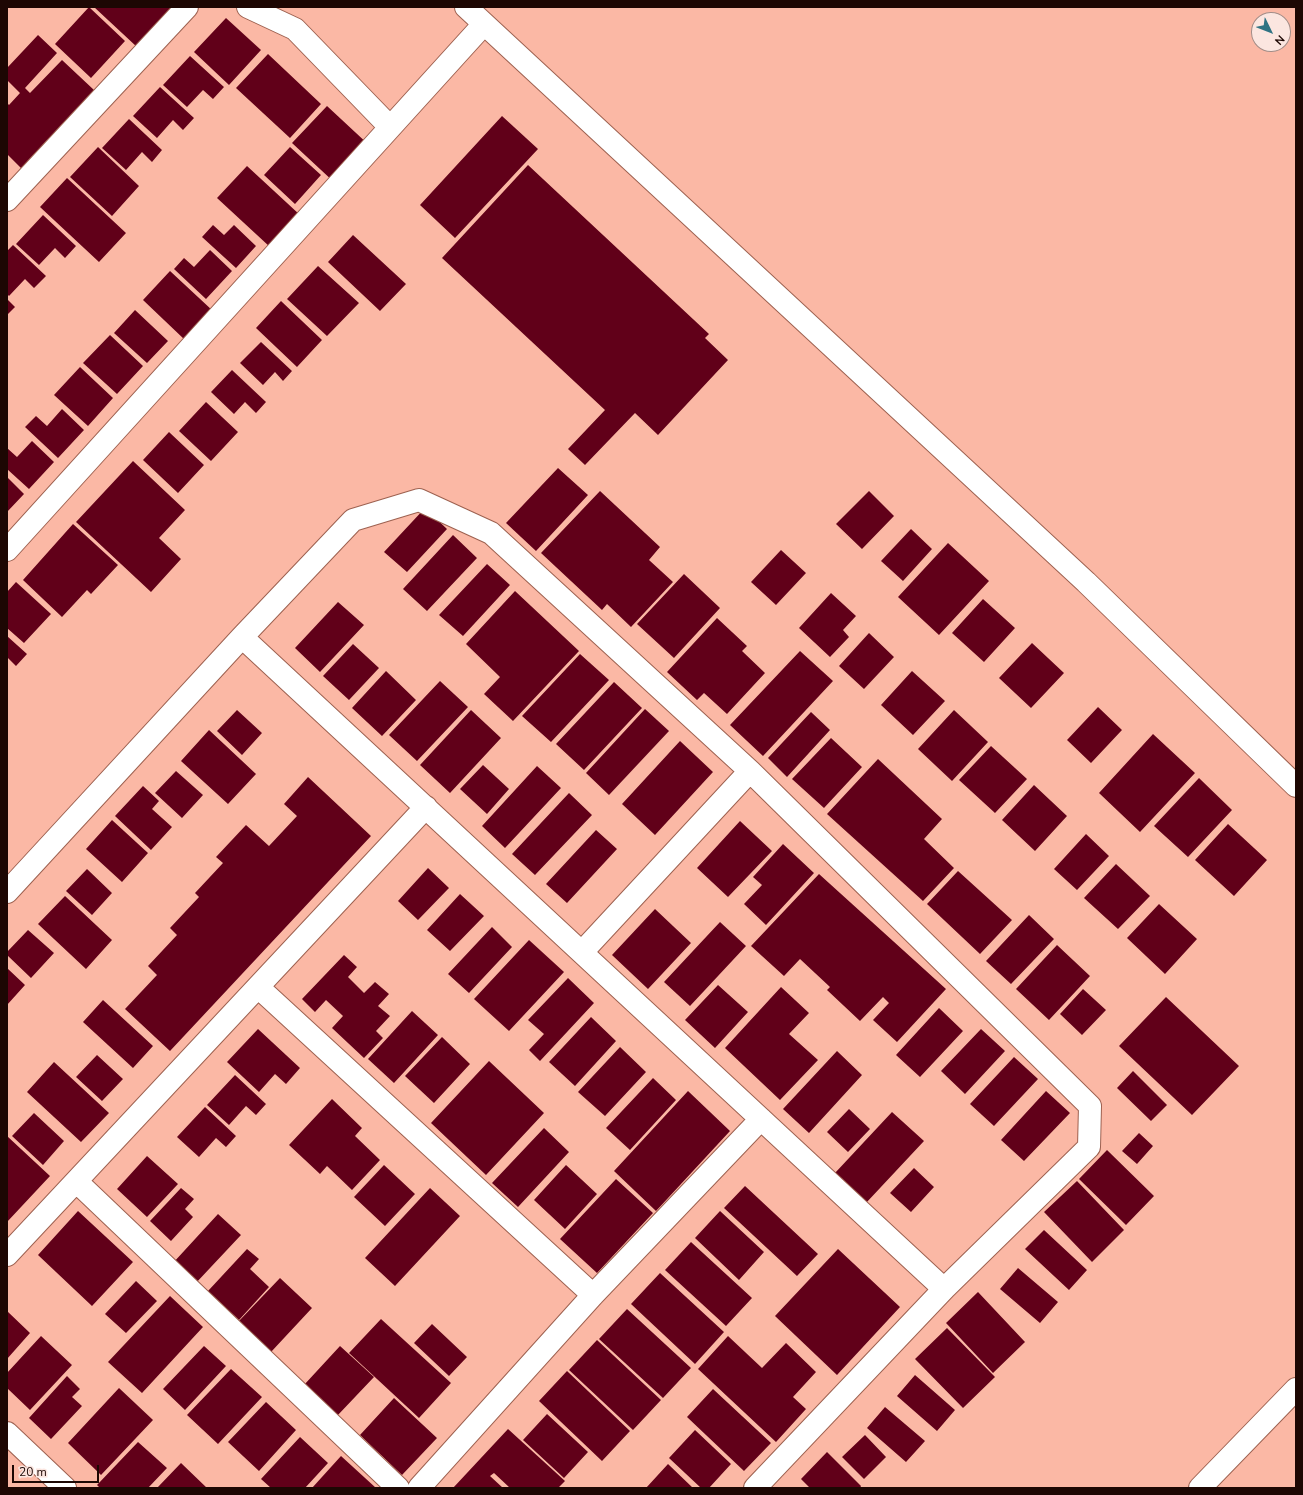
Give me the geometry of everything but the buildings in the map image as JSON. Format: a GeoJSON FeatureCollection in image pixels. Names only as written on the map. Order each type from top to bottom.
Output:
{"type":"FeatureCollection","features":[{"type":"Feature","properties":{"kind":"street"},"geometry":{"type":"LineString","coordinates":[[7,200],[187,7]]}},
{"type":"Feature","properties":{"kind":"street"},"geometry":{"type":"LineString","coordinates":[[248,7],[295,29],[390,127]]}},
{"type":"Feature","properties":{"kind":"street"},"geometry":{"type":"LineString","coordinates":[[466,7],[1086,582],[1296,786]]}},
{"type":"Feature","properties":{"kind":"street"},"geometry":{"type":"LineString","coordinates":[[7,550],[484,24]]}},
{"type":"Feature","properties":{"kind":"street"},"geometry":{"type":"LineString","coordinates":[[7,892],[242,636],[353,520],[419,500],[491,533],[750,771],[1090,1106],[1089,1147],[944,1289],[755,1488]]}},
{"type":"Feature","properties":{"kind":"street"},"geometry":{"type":"LineString","coordinates":[[242,636],[583,951],[944,1289]]}},
{"type":"Feature","properties":{"kind":"street"},"geometry":{"type":"LineString","coordinates":[[583,951],[750,771]]}},
{"type":"Feature","properties":{"kind":"street"},"geometry":{"type":"LineString","coordinates":[[7,1255],[77,1182],[426,807]]}},
{"type":"Feature","properties":{"kind":"street"},"geometry":{"type":"LineString","coordinates":[[258,987],[593,1295]]}},
{"type":"Feature","properties":{"kind":"street"},"geometry":{"type":"LineString","coordinates":[[419,1488],[593,1295],[761,1119]]}},
{"type":"Feature","properties":{"kind":"street"},"geometry":{"type":"LineString","coordinates":[[77,1182],[398,1488]]}},
{"type":"Feature","properties":{"kind":"street"},"geometry":{"type":"LineString","coordinates":[[1200,1488],[1296,1389]]}},
{"type":"Feature","properties":{"kind":"street"},"geometry":{"type":"LineString","coordinates":[[7,1433],[64,1488]]}}]}
